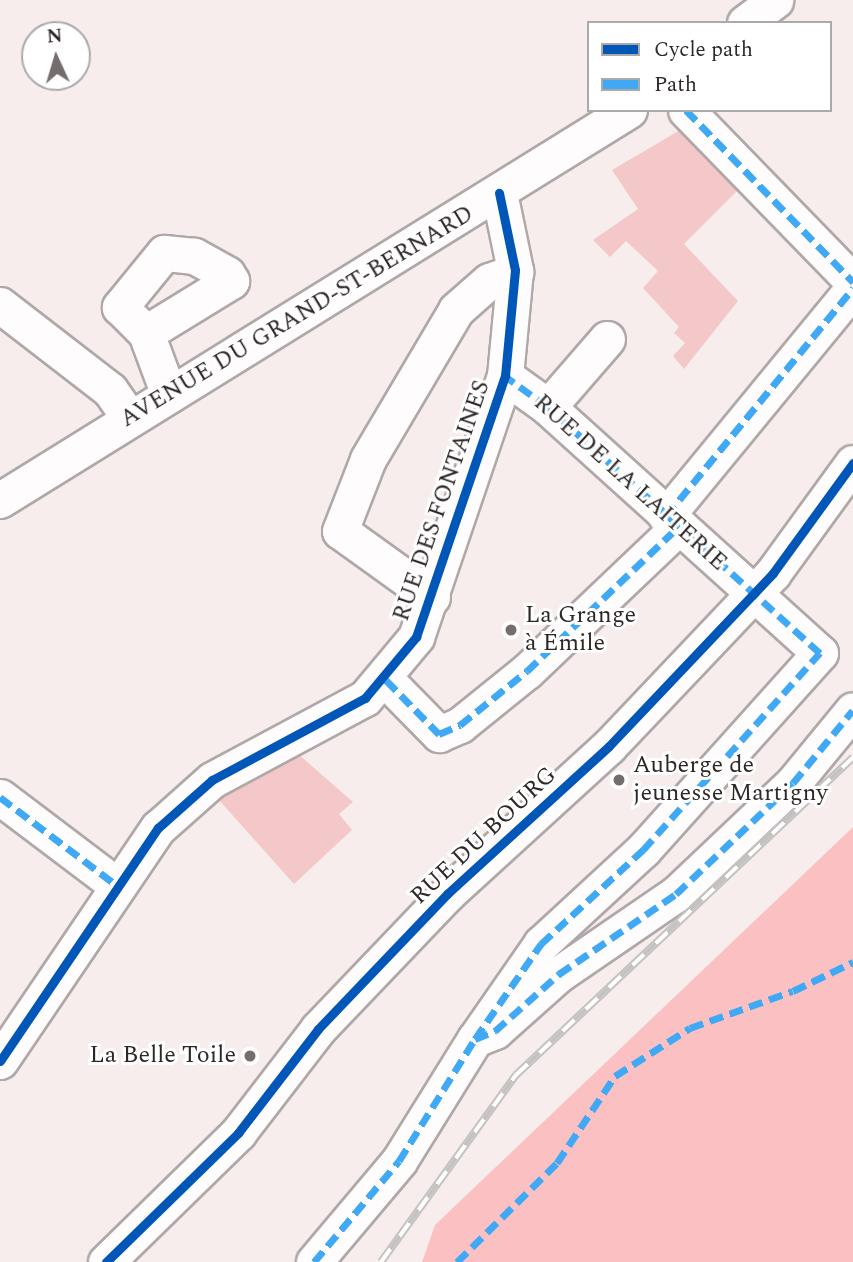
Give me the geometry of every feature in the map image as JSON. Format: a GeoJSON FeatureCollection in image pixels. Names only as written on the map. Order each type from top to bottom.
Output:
{"type":"FeatureCollection","features":[{"type":"Feature","properties":{"kind":"street","name":"AVENUE DU GRAND-ST-BERNARD"},"geometry":{"type":"LineString","coordinates":[[0,500],[626,112]]}},
{"type":"Feature","properties":{"kind":"street"},"geometry":{"type":"LineString","coordinates":[[687,112],[853,282]]}},
{"type":"Feature","properties":{"kind":"street","name":"RUE DES FONTAINES"},"geometry":{"type":"LineString","coordinates":[[0,1061],[116,884],[158,828],[212,780],[343,712],[386,680],[416,637],[432,597],[505,376],[515,272],[499,193]]}},
{"type":"Feature","properties":{"kind":"street","name":"RUE DES FONTAINES"},"geometry":{"type":"LineString","coordinates":[[432,597],[340,531],[368,458],[456,310],[489,281],[515,272]]}},
{"type":"Feature","properties":{"kind":"street"},"geometry":{"type":"LineString","coordinates":[[386,680],[439,734],[460,725],[527,671],[672,522],[853,288]]}},
{"type":"Feature","properties":{"kind":"street"},"geometry":{"type":"LineString","coordinates":[[0,305],[110,390],[130,419]]}},
{"type":"Feature","properties":{"kind":"street"},"geometry":{"type":"LineString","coordinates":[[146,333],[169,395]]}},
{"type":"Feature","properties":{"kind":"street"},"geometry":{"type":"LineString","coordinates":[[548,407],[607,339]]}},
{"type":"Feature","properties":{"kind":"street","name":"RUE DE LA LAITERIE"},"geometry":{"type":"LineString","coordinates":[[475,1039],[541,944],[643,850],[820,653],[672,522],[548,407],[505,376]]}},
{"type":"Feature","properties":{"kind":"street","name":"RUE DU BOURG"},"geometry":{"type":"LineString","coordinates":[[106,1262],[238,1133],[318,1028],[447,894],[609,746],[754,593],[853,463]]}},
{"type":"Feature","properties":{"kind":"street"},"geometry":{"type":"LineString","coordinates":[[314,1262],[399,1161],[475,1039],[495,1031],[559,974],[676,894],[793,783],[853,710]]}},
{"type":"Feature","properties":{"kind":"street"},"geometry":{"type":"LineString","coordinates":[[0,797],[116,884]]}},
{"type":"Feature","properties":{"kind":"shaded area"},"geometry":{"type":"Polygon","coordinates":[[[687,126],[744,184],[684,244],[738,301],[684,369],[673,356],[685,343],[674,333],[679,327],[643,288],[658,271],[626,241],[610,257],[593,240],[638,209],[612,170],[687,126]]]}},
{"type":"Feature","properties":{"kind":"shaded area"},"geometry":{"type":"Polygon","coordinates":[[[297,753],[353,802],[339,814],[352,830],[294,884],[218,799],[297,753]]]}},
{"type":"Feature","properties":{"kind":"shaded area"},"geometry":{"type":"Polygon","coordinates":[[[853,827],[853,1262],[422,1262],[435,1225],[853,827]]]}},
{"type":"Feature","properties":{"kind":"railway"},"geometry":{"type":"LineString","coordinates":[[381,1262],[516,1075],[853,757]]}},
{"type":"Feature","properties":{"kind":"marked path"},"geometry":{"type":"LineString","coordinates":[[688,112],[853,282]]}},
{"type":"Feature","properties":{"kind":"marked path"},"geometry":{"type":"LineString","coordinates":[[666,516],[853,288]]}},
{"type":"Feature","properties":{"kind":"marked path"},"geometry":{"type":"LineString","coordinates":[[475,1039],[541,944],[643,850],[820,653],[548,407],[505,376]]}},
{"type":"Feature","properties":{"kind":"marked path"},"geometry":{"type":"LineString","coordinates":[[386,680],[439,734],[460,725],[527,671],[678,527]]}},
{"type":"Feature","properties":{"kind":"marked path"},"geometry":{"type":"LineString","coordinates":[[314,1262],[399,1161],[475,1039],[495,1031],[559,974],[676,894],[793,783],[853,710]]}},
{"type":"Feature","properties":{"kind":"marked path"},"geometry":{"type":"LineString","coordinates":[[0,797],[115,884]]}},
{"type":"Feature","properties":{"kind":"marked path"},"geometry":{"type":"LineString","coordinates":[[457,1262],[557,1163],[615,1076],[690,1028],[793,991],[853,962]]}},
{"type":"Feature","properties":{"kind":"cycle path"},"geometry":{"type":"LineString","coordinates":[[0,1061],[158,828],[212,780],[365,698],[416,637],[505,376],[515,270],[499,193]]}},
{"type":"Feature","properties":{"kind":"cycle path"},"geometry":{"type":"LineString","coordinates":[[106,1262],[238,1133],[318,1029],[447,894],[609,746],[773,573],[853,463]]}},
{"type":"Feature","properties":{"kind":"place","name":"La Grange à Émile"},"geometry":{"type":"Point","coordinates":[511,630]}},
{"type":"Feature","properties":{"kind":"place","name":"Auberge de jeunesse Martigny"},"geometry":{"type":"Point","coordinates":[619,780]}},
{"type":"Feature","properties":{"kind":"place","name":"La Belle Toile"},"geometry":{"type":"Point","coordinates":[250,1056]}}]}
